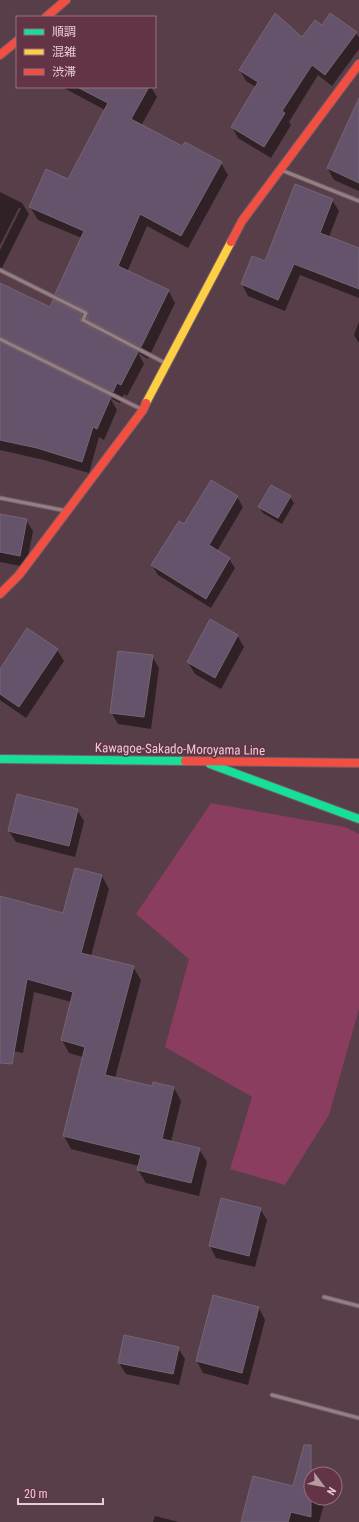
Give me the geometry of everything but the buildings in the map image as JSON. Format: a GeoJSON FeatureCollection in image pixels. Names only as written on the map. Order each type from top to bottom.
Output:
{"type":"FeatureCollection","features":[{"type":"Feature","properties":{"kind":"street"},"geometry":{"type":"LineString","coordinates":[[47,16],[66,0]]}},
{"type":"Feature","properties":{"kind":"street"},"geometry":{"type":"LineString","coordinates":[[0,55],[16,42]]}},
{"type":"Feature","properties":{"kind":"street"},"geometry":{"type":"LineString","coordinates":[[0,594],[19,576],[143,410],[242,221],[359,64]]}},
{"type":"Feature","properties":{"kind":"street","name":"Kawagoe-Sakado-Moroyama Line"},"geometry":{"type":"LineString","coordinates":[[0,759],[359,763]]}},
{"type":"Feature","properties":{"kind":"street"},"geometry":{"type":"LineString","coordinates":[[202,761],[359,819]]}},
{"type":"Feature","properties":{"kind":"lane"},"geometry":{"type":"LineString","coordinates":[[281,170],[359,201]]}},
{"type":"Feature","properties":{"kind":"lane"},"geometry":{"type":"LineString","coordinates":[[0,270],[86,313],[83,320],[168,364]]}},
{"type":"Feature","properties":{"kind":"lane"},"geometry":{"type":"LineString","coordinates":[[0,339],[143,410]]}},
{"type":"Feature","properties":{"kind":"lane"},"geometry":{"type":"LineString","coordinates":[[0,498],[67,511]]}},
{"type":"Feature","properties":{"kind":"lane"},"geometry":{"type":"LineString","coordinates":[[324,1297],[359,1306]]}},
{"type":"Feature","properties":{"kind":"lane"},"geometry":{"type":"LineString","coordinates":[[272,1395],[359,1418]]}},
{"type":"Feature","properties":{"kind":"shaded area"},"geometry":{"type":"Polygon","coordinates":[[[211,803],[345,827],[359,834],[359,1009],[329,1115],[285,1185],[230,1169],[252,1097],[165,1047],[189,959],[136,914],[211,803]]]}},
{"type":"Feature","properties":{"kind":"traffic: fast"},"geometry":{"type":"LineString","coordinates":[[0,759],[185,761]]}},
{"type":"Feature","properties":{"kind":"traffic: fast"},"geometry":{"type":"LineString","coordinates":[[210,764],[359,819]]}},
{"type":"Feature","properties":{"kind":"traffic: slow"},"geometry":{"type":"LineString","coordinates":[[146,403],[231,242]]}},
{"type":"Feature","properties":{"kind":"traffic: jam"},"geometry":{"type":"LineString","coordinates":[[47,16],[66,0]]}},
{"type":"Feature","properties":{"kind":"traffic: jam"},"geometry":{"type":"LineString","coordinates":[[0,55],[16,42]]}},
{"type":"Feature","properties":{"kind":"traffic: jam"},"geometry":{"type":"LineString","coordinates":[[231,242],[242,221],[359,64]]}},
{"type":"Feature","properties":{"kind":"traffic: jam"},"geometry":{"type":"LineString","coordinates":[[0,594],[19,575],[143,410],[146,403]]}},
{"type":"Feature","properties":{"kind":"traffic: jam"},"geometry":{"type":"LineString","coordinates":[[185,761],[359,763]]}}]}
